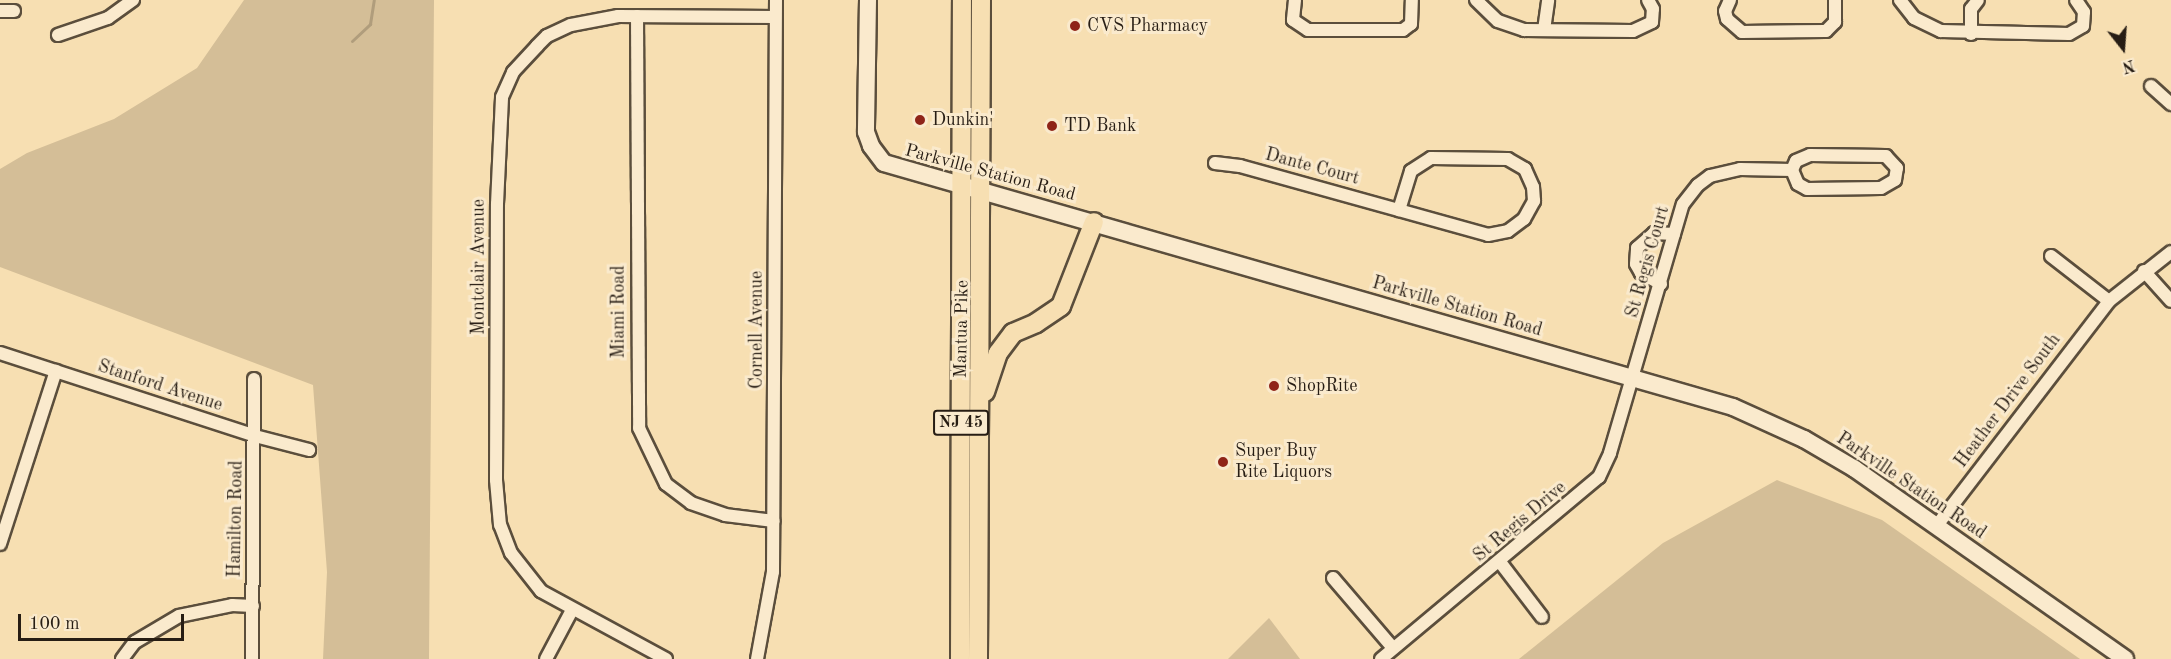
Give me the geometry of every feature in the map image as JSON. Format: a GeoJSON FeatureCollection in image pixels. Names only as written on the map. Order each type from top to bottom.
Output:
{"type":"FeatureCollection","features":[{"type":"Feature","properties":{"kind":"main road","name":"Parkville Station Road"},"geometry":{"type":"LineString","coordinates":[[868,0],[866,132],[878,158],[892,167],[1094,222],[1733,407],[1804,439],[1938,524],[2125,659]]}},
{"type":"Feature","properties":{"kind":"main road","name":"Mantua Pike"},"geometry":{"type":"LineString","coordinates":[[962,0],[979,417],[978,659]]}},
{"type":"Feature","properties":{"kind":"main road","name":"Mantua Pike"},"geometry":{"type":"LineString","coordinates":[[960,659],[971,188],[981,0]]}},
{"type":"Feature","properties":{"kind":"main road"},"geometry":{"type":"LineString","coordinates":[[979,417],[998,353],[1012,333],[1036,323],[1061,306],[1094,222]]}},
{"type":"Feature","properties":{"kind":"street"},"geometry":{"type":"LineString","coordinates":[[58,35],[108,18],[133,0]]}},
{"type":"Feature","properties":{"kind":"street","name":"Cornell Avenue"},"geometry":{"type":"LineString","coordinates":[[757,659],[770,604],[774,521],[776,0]]}},
{"type":"Feature","properties":{"kind":"street"},"geometry":{"type":"LineString","coordinates":[[1295,0],[1293,20],[1308,30],[1403,30],[1411,24],[1412,0]]}},
{"type":"Feature","properties":{"kind":"street"},"geometry":{"type":"LineString","coordinates":[[1476,0],[1488,13],[1511,27],[1545,30],[1642,30],[1654,15],[1648,0]]}},
{"type":"Feature","properties":{"kind":"street"},"geometry":{"type":"LineString","coordinates":[[1545,30],[1548,0]]}},
{"type":"Feature","properties":{"kind":"street"},"geometry":{"type":"LineString","coordinates":[[1730,0],[1725,15],[1738,31],[1819,32],[1835,22],[1835,0]]}},
{"type":"Feature","properties":{"kind":"street"},"geometry":{"type":"LineString","coordinates":[[1900,0],[1914,18],[1931,28],[1971,34],[2076,33],[2083,27],[2084,12],[2076,0]]}},
{"type":"Feature","properties":{"kind":"street"},"geometry":{"type":"LineString","coordinates":[[1971,34],[1971,9],[1978,0]]}},
{"type":"Feature","properties":{"kind":"street"},"geometry":{"type":"LineString","coordinates":[[0,11],[14,11]]}},
{"type":"Feature","properties":{"kind":"street","name":"Miami Road"},"geometry":{"type":"LineString","coordinates":[[637,16],[639,428],[666,484],[691,503],[725,515],[774,521]]}},
{"type":"Feature","properties":{"kind":"street","name":"Montclair Avenue"},"geometry":{"type":"LineString","coordinates":[[666,659],[572,610],[541,591],[524,574],[511,553],[496,507],[499,116],[502,97],[513,72],[547,36],[596,18],[775,17]]}},
{"type":"Feature","properties":{"kind":"street"},"geometry":{"type":"LineString","coordinates":[[2151,86],[2171,104]]}},
{"type":"Feature","properties":{"kind":"street"},"geometry":{"type":"LineString","coordinates":[[1810,155],[1886,156],[1897,168],[1895,180],[1881,188],[1807,189],[1798,184],[1791,170],[1796,161],[1810,155]]}},
{"type":"Feature","properties":{"kind":"street","name":"Dante Court"},"geometry":{"type":"LineString","coordinates":[[1215,163],[1495,235],[1508,231],[1524,219],[1534,201],[1533,187],[1525,169],[1508,159],[1431,158],[1411,171],[1399,210]]}},
{"type":"Feature","properties":{"kind":"street","name":"St Regis Court"},"geometry":{"type":"LineString","coordinates":[[1633,378],[1674,234],[1689,194],[1710,176],[1740,169],[1791,170]]}},
{"type":"Feature","properties":{"kind":"street"},"geometry":{"type":"LineString","coordinates":[[1661,284],[1641,273],[1636,264],[1637,248],[1654,233],[1674,234]]}},
{"type":"Feature","properties":{"kind":"street","name":"Heather Drive South"},"geometry":{"type":"LineString","coordinates":[[1938,524],[2109,301],[2144,271],[2171,252]]}},
{"type":"Feature","properties":{"kind":"street"},"geometry":{"type":"LineString","coordinates":[[2051,256],[2109,301]]}},
{"type":"Feature","properties":{"kind":"street"},"geometry":{"type":"LineString","coordinates":[[2144,271],[2171,301]]}},
{"type":"Feature","properties":{"kind":"street","name":"Stanford Avenue"},"geometry":{"type":"LineString","coordinates":[[0,353],[255,436],[309,450]]}},
{"type":"Feature","properties":{"kind":"street"},"geometry":{"type":"LineString","coordinates":[[0,544],[56,371]]}},
{"type":"Feature","properties":{"kind":"street","name":"St Regis Drive"},"geometry":{"type":"LineString","coordinates":[[1381,659],[1500,562],[1599,477],[1633,378]]}},
{"type":"Feature","properties":{"kind":"street","name":"Hamilton Road"},"geometry":{"type":"LineString","coordinates":[[252,659],[254,380]]}},
{"type":"Feature","properties":{"kind":"street"},"geometry":{"type":"LineString","coordinates":[[1500,562],[1542,617]]}},
{"type":"Feature","properties":{"kind":"street"},"geometry":{"type":"LineString","coordinates":[[1333,578],[1393,648]]}},
{"type":"Feature","properties":{"kind":"street"},"geometry":{"type":"LineString","coordinates":[[122,659],[135,642],[179,616],[232,604],[253,606]]}},
{"type":"Feature","properties":{"kind":"street"},"geometry":{"type":"LineString","coordinates":[[546,659],[572,610]]}},
{"type":"Feature","properties":{"kind":"shaded area"},"geometry":{"type":"Polygon","coordinates":[[[244,0],[434,0],[429,659],[323,659],[327,572],[313,385],[0,267],[0,169],[27,153],[114,119],[197,68],[244,0]]]}},
{"type":"Feature","properties":{"kind":"shaded area"},"geometry":{"type":"Polygon","coordinates":[[[1777,480],[1882,520],[2080,659],[1519,659],[1663,543],[1777,480]]]}},
{"type":"Feature","properties":{"kind":"shaded area"},"geometry":{"type":"Polygon","coordinates":[[[1269,618],[1300,659],[1228,659],[1269,618]]]}},
{"type":"Feature","properties":{"kind":"waterway"},"geometry":{"type":"LineString","coordinates":[[352,41],[370,24],[374,0]]}},
{"type":"Feature","properties":{"kind":"place","name":"CVS Pharmacy"},"geometry":{"type":"Point","coordinates":[1075,26]}},
{"type":"Feature","properties":{"kind":"place","name":"Dunkin'"},"geometry":{"type":"Point","coordinates":[920,120]}},
{"type":"Feature","properties":{"kind":"place","name":"TD Bank"},"geometry":{"type":"Point","coordinates":[1052,126]}},
{"type":"Feature","properties":{"kind":"place","name":"ShopRite"},"geometry":{"type":"Point","coordinates":[1274,386]}},
{"type":"Feature","properties":{"kind":"place","name":"Super Buy Rite Liquors"},"geometry":{"type":"Point","coordinates":[1223,462]}}]}
